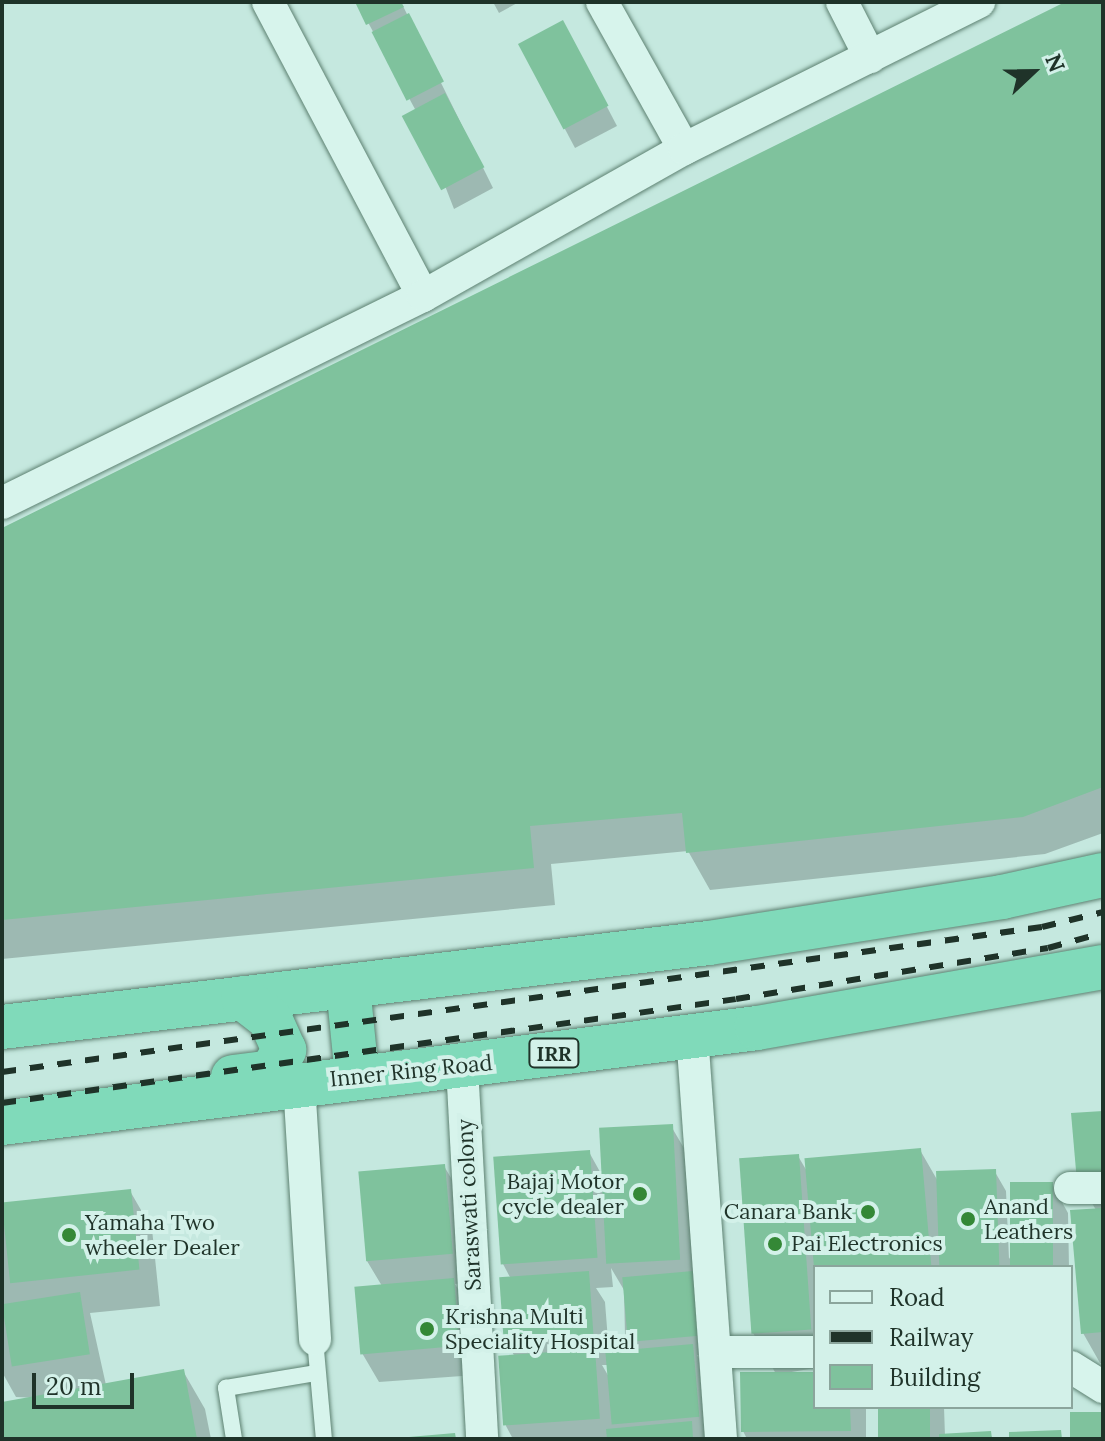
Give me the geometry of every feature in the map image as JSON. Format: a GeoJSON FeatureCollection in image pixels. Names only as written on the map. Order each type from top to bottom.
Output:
{"type":"FeatureCollection","features":[{"type":"Feature","properties":{"kind":"highway"},"geometry":{"type":"LineString","coordinates":[[2,1027],[724,941],[1002,897],[1103,875]]}},
{"type":"Feature","properties":{"kind":"highway","name":"Inner Ring Road"},"geometry":{"type":"LineString","coordinates":[[2,1123],[357,1076],[462,1066],[920,1003],[1103,967]]}},
{"type":"Feature","properties":{"kind":"highway"},"geometry":{"type":"LineString","coordinates":[[348,986],[357,1076]]}},
{"type":"Feature","properties":{"kind":"highway"},"geometry":{"type":"LineString","coordinates":[[193,1098],[207,1081],[271,1072],[282,1059],[281,1036],[264,1012],[243,998]]}},
{"type":"Feature","properties":{"kind":"street"},"geometry":{"type":"LineString","coordinates":[[268,2],[423,296]]}},
{"type":"Feature","properties":{"kind":"street"},"geometry":{"type":"LineString","coordinates":[[602,2],[684,149]]}},
{"type":"Feature","properties":{"kind":"street"},"geometry":{"type":"LineString","coordinates":[[842,2],[870,57]]}},
{"type":"Feature","properties":{"kind":"street"},"geometry":{"type":"LineString","coordinates":[[2,503],[423,296],[684,149],[979,2]]}},
{"type":"Feature","properties":{"kind":"street"},"geometry":{"type":"LineString","coordinates":[[692,1034],[721,1439]]}},
{"type":"Feature","properties":{"kind":"street","name":"Saraswati colony"},"geometry":{"type":"LineString","coordinates":[[462,1066],[482,1439]]}},
{"type":"Feature","properties":{"kind":"street"},"geometry":{"type":"LineString","coordinates":[[299,1084],[315,1339]]}},
{"type":"Feature","properties":{"kind":"street"},"geometry":{"type":"LineString","coordinates":[[1070,1188],[1103,1188]]}},
{"type":"Feature","properties":{"kind":"street"},"geometry":{"type":"LineString","coordinates":[[717,1352],[813,1352]]}},
{"type":"Feature","properties":{"kind":"street"},"geometry":{"type":"LineString","coordinates":[[1073,1368],[1103,1387]]}},
{"type":"Feature","properties":{"kind":"lane"},"geometry":{"type":"LineString","coordinates":[[315,1339],[324,1439]]}},
{"type":"Feature","properties":{"kind":"lane"},"geometry":{"type":"LineString","coordinates":[[234,1439],[226,1388],[317,1373]]}},
{"type":"Feature","properties":{"kind":"building"},"geometry":{"type":"Polygon","coordinates":[[[355,2],[401,2],[404,7],[366,25],[355,2]]]}},
{"type":"Feature","properties":{"kind":"building"},"geometry":{"type":"Polygon","coordinates":[[[1065,2],[1103,2],[1103,787],[1023,817],[686,853],[682,813],[530,826],[534,868],[2,920],[2,528],[1065,2]]]}},
{"type":"Feature","properties":{"kind":"building"},"geometry":{"type":"Polygon","coordinates":[[[409,13],[444,82],[407,101],[372,32],[409,13]]]}},
{"type":"Feature","properties":{"kind":"building"},"geometry":{"type":"Polygon","coordinates":[[[563,20],[609,106],[564,130],[518,44],[563,20]]]}},
{"type":"Feature","properties":{"kind":"building"},"geometry":{"type":"Polygon","coordinates":[[[445,93],[484,167],[441,190],[402,116],[445,93]]]}},
{"type":"Feature","properties":{"kind":"building"},"geometry":{"type":"Polygon","coordinates":[[[1103,1111],[1103,1180],[1077,1182],[1071,1113],[1103,1111]]]}},
{"type":"Feature","properties":{"kind":"building","name":"Bajaj Motor cycle dealer"},"geometry":{"type":"Polygon","coordinates":[[[673,1124],[680,1260],[606,1264],[599,1128],[673,1124]]]}},
{"type":"Feature","properties":{"kind":"building","name":"Canara Bank"},"geometry":{"type":"Polygon","coordinates":[[[921,1148],[931,1265],[814,1265],[804,1158],[921,1148]]]}},
{"type":"Feature","properties":{"kind":"building"},"geometry":{"type":"Polygon","coordinates":[[[590,1150],[598,1258],[501,1265],[493,1157],[590,1150]]]}},
{"type":"Feature","properties":{"kind":"building","name":"Pai Electronics"},"geometry":{"type":"Polygon","coordinates":[[[799,1154],[811,1330],[751,1334],[739,1158],[799,1154]]]}},
{"type":"Feature","properties":{"kind":"building"},"geometry":{"type":"Polygon","coordinates":[[[445,1164],[453,1254],[366,1261],[358,1172],[445,1164]]]}},
{"type":"Feature","properties":{"kind":"building","name":"Anand Leathers"},"geometry":{"type":"Polygon","coordinates":[[[996,1169],[999,1265],[939,1265],[936,1171],[996,1169]]]}},
{"type":"Feature","properties":{"kind":"building"},"geometry":{"type":"Polygon","coordinates":[[[1010,1182],[1053,1182],[1053,1265],[1010,1265],[1010,1182]]]}},
{"type":"Feature","properties":{"kind":"building","name":"Yamaha Two wheeler Dealer"},"geometry":{"type":"Polygon","coordinates":[[[131,1189],[139,1270],[10,1283],[2,1203],[131,1189]]]}},
{"type":"Feature","properties":{"kind":"building"},"geometry":{"type":"Polygon","coordinates":[[[1103,1208],[1103,1332],[1081,1334],[1070,1210],[1103,1208]]]}},
{"type":"Feature","properties":{"kind":"building"},"geometry":{"type":"Polygon","coordinates":[[[589,1271],[594,1336],[504,1342],[499,1277],[589,1271]]]}},
{"type":"Feature","properties":{"kind":"building"},"geometry":{"type":"Polygon","coordinates":[[[693,1271],[699,1336],[628,1342],[622,1277],[693,1271]]]}},
{"type":"Feature","properties":{"kind":"building"},"geometry":{"type":"Polygon","coordinates":[[[454,1278],[460,1346],[360,1354],[354,1287],[454,1278]]]}},
{"type":"Feature","properties":{"kind":"building"},"geometry":{"type":"Polygon","coordinates":[[[80,1292],[90,1354],[12,1367],[2,1304],[80,1292]]]}},
{"type":"Feature","properties":{"kind":"building"},"geometry":{"type":"Polygon","coordinates":[[[693,1344],[699,1417],[612,1424],[605,1352],[693,1344]]]}},
{"type":"Feature","properties":{"kind":"building"},"geometry":{"type":"Polygon","coordinates":[[[595,1349],[600,1419],[503,1426],[498,1356],[595,1349]]]}},
{"type":"Feature","properties":{"kind":"building"},"geometry":{"type":"Polygon","coordinates":[[[184,1369],[197,1439],[2,1439],[2,1402],[184,1369]]]}},
{"type":"Feature","properties":{"kind":"building"},"geometry":{"type":"Polygon","coordinates":[[[740,1372],[813,1372],[813,1409],[850,1409],[851,1431],[741,1432],[740,1372]]]}},
{"type":"Feature","properties":{"kind":"building"},"geometry":{"type":"Polygon","coordinates":[[[878,1409],[930,1409],[930,1439],[878,1439],[878,1409]]]}},
{"type":"Feature","properties":{"kind":"building"},"geometry":{"type":"Polygon","coordinates":[[[1070,1412],[1103,1412],[1103,1439],[1070,1439],[1070,1412]]]}},
{"type":"Feature","properties":{"kind":"building"},"geometry":{"type":"Polygon","coordinates":[[[692,1421],[693,1439],[607,1439],[606,1429],[692,1421]]]}},
{"type":"Feature","properties":{"kind":"building"},"geometry":{"type":"Polygon","coordinates":[[[1061,1430],[1062,1439],[1009,1439],[1009,1432],[1061,1430]]]}},
{"type":"Feature","properties":{"kind":"building"},"geometry":{"type":"Polygon","coordinates":[[[991,1431],[992,1439],[939,1439],[939,1434],[991,1431]]]}},
{"type":"Feature","properties":{"kind":"building"},"geometry":{"type":"Polygon","coordinates":[[[455,1433],[456,1439],[409,1439],[409,1437],[455,1433]]]}},
{"type":"Feature","properties":{"kind":"railway"},"geometry":{"type":"LineString","coordinates":[[2,1072],[1042,927],[1103,912]]}},
{"type":"Feature","properties":{"kind":"railway"},"geometry":{"type":"LineString","coordinates":[[2,1103],[736,999],[1048,948],[1103,933]]}},
{"type":"Feature","properties":{"kind":"place","name":"Bajaj Motor cycle dealer"},"geometry":{"type":"Point","coordinates":[640,1194]}},
{"type":"Feature","properties":{"kind":"place","name":"Canara Bank"},"geometry":{"type":"Point","coordinates":[868,1212]}},
{"type":"Feature","properties":{"kind":"place","name":"Anand Leathers"},"geometry":{"type":"Point","coordinates":[968,1219]}},
{"type":"Feature","properties":{"kind":"place","name":"Yamaha Two wheeler Dealer"},"geometry":{"type":"Point","coordinates":[69,1235]}},
{"type":"Feature","properties":{"kind":"place","name":"Pai Electronics"},"geometry":{"type":"Point","coordinates":[775,1244]}},
{"type":"Feature","properties":{"kind":"place","name":"Krishna Multi Speciality Hospital"},"geometry":{"type":"Point","coordinates":[427,1329]}}]}
